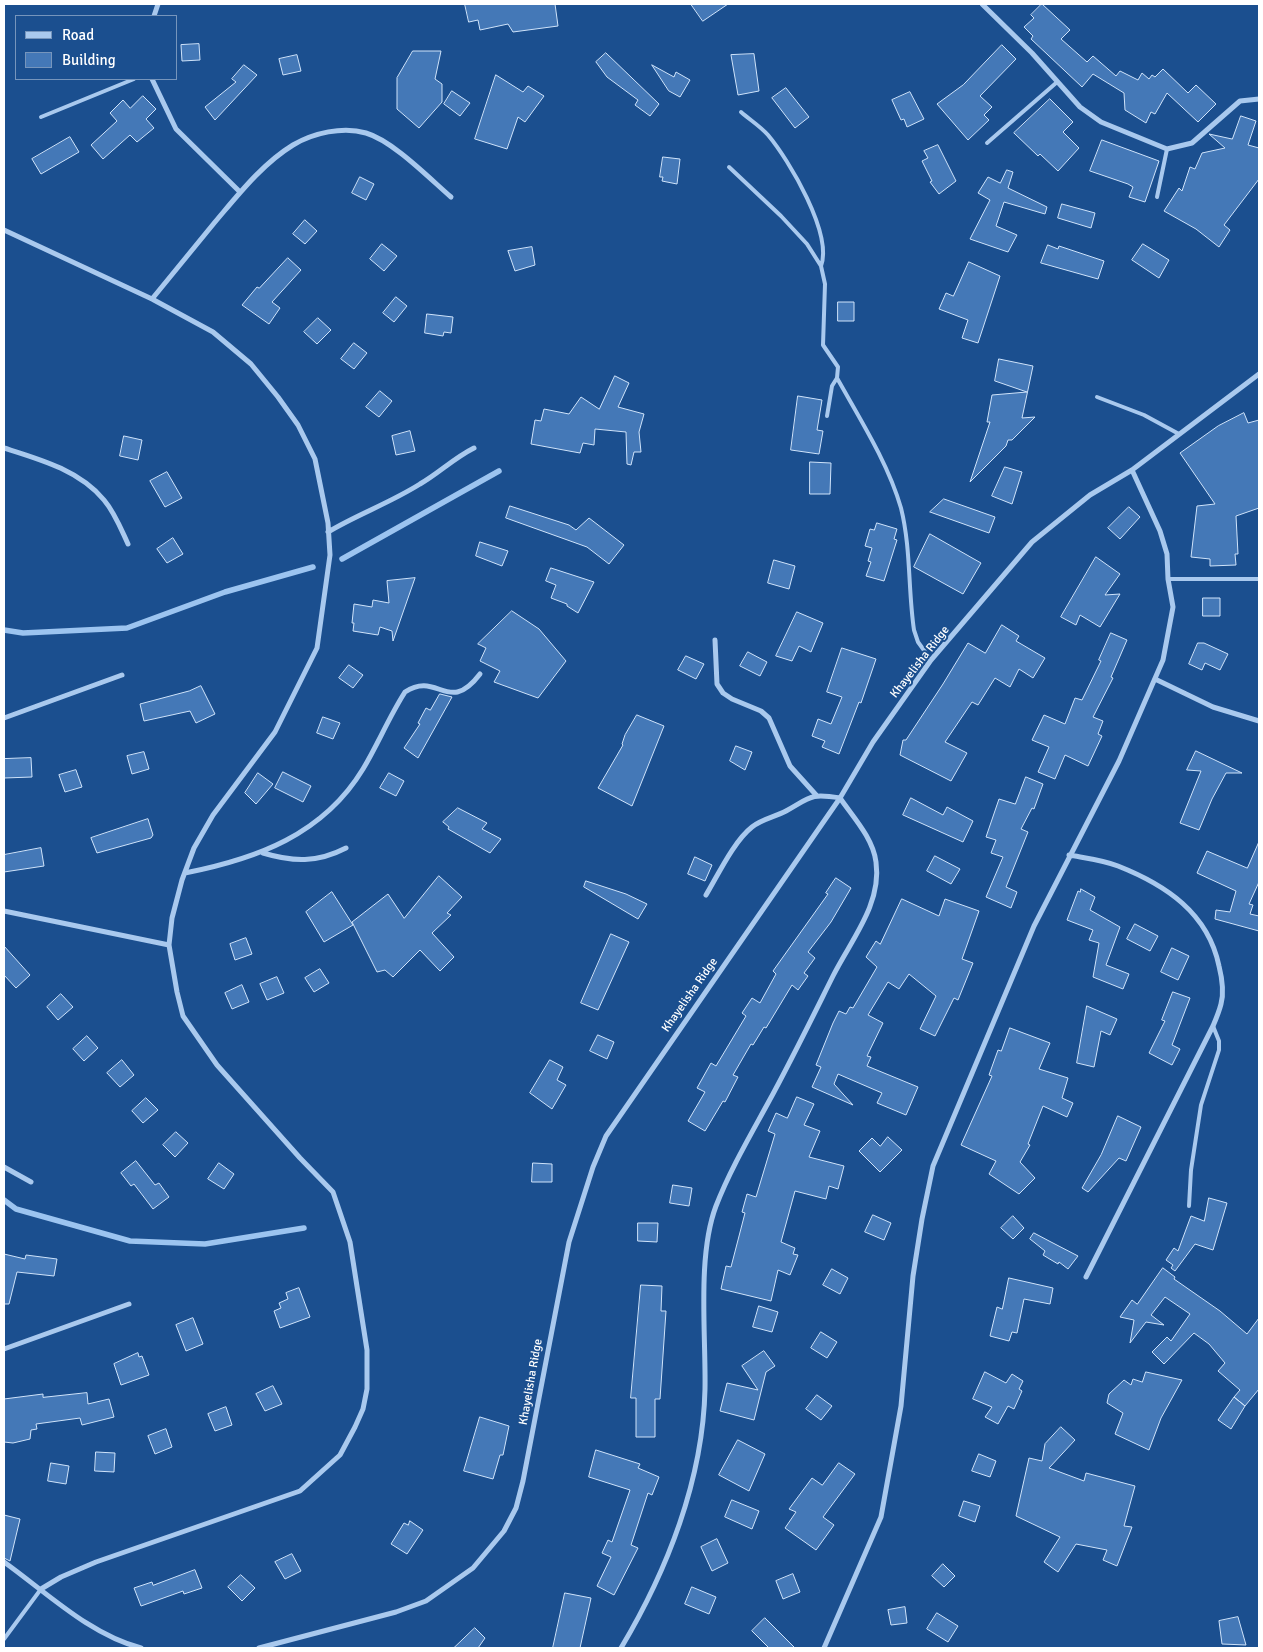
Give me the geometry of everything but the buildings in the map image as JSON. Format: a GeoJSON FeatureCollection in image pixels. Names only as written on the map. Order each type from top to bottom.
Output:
{"type":"FeatureCollection","features":[{"type":"Feature","properties":{"kind":"street"},"geometry":{"type":"LineString","coordinates":[[982,4],[1032,53],[1056,83],[1080,107],[1101,122],[1167,149],[1192,143],[1240,101],[1259,99]]}},
{"type":"Feature","properties":{"kind":"street"},"geometry":{"type":"LineString","coordinates":[[152,80],[176,129],[240,192]]}},
{"type":"Feature","properties":{"kind":"street"},"geometry":{"type":"LineString","coordinates":[[152,299],[240,192],[273,160],[293,145],[310,136],[348,130],[367,133],[393,148],[451,197]]}},
{"type":"Feature","properties":{"kind":"street"},"geometry":{"type":"LineString","coordinates":[[4,230],[152,299],[213,332],[250,364],[278,397],[298,425],[315,459],[323,494],[330,555],[317,648],[274,732],[213,815],[194,848],[172,918],[169,945],[176,992],[183,1016],[217,1065],[333,1192],[343,1216],[352,1251],[367,1350],[368,1389],[363,1409],[340,1455],[300,1491],[96,1562],[61,1577],[41,1589]]}},
{"type":"Feature","properties":{"kind":"street","name":"Khayelisha Ridge"},"geometry":{"type":"LineString","coordinates":[[259,1648],[396,1612],[426,1601],[473,1568],[504,1530],[516,1508],[523,1481],[569,1242],[593,1168],[606,1136],[840,798],[873,742],[931,660],[1032,542],[1090,495],[1132,470],[1259,374]]}},
{"type":"Feature","properties":{"kind":"street"},"geometry":{"type":"LineString","coordinates":[[4,448],[60,468],[87,484],[105,500],[128,544]]}},
{"type":"Feature","properties":{"kind":"street"},"geometry":{"type":"LineString","coordinates":[[328,532],[382,506],[421,484],[452,460],[474,448]]}},
{"type":"Feature","properties":{"kind":"street"},"geometry":{"type":"LineString","coordinates":[[824,1648],[881,1516],[901,1406],[913,1276],[933,1166],[1034,926],[1119,761],[1163,660],[1173,607],[1168,579],[1167,554],[1160,531],[1132,470]]}},
{"type":"Feature","properties":{"kind":"street"},"geometry":{"type":"LineString","coordinates":[[715,640],[717,684],[723,693],[732,699],[761,711],[769,718],[790,766],[817,796]]}},
{"type":"Feature","properties":{"kind":"street"},"geometry":{"type":"LineString","coordinates":[[185,873],[223,866],[262,852],[280,845],[308,827],[349,788],[363,769],[405,692],[416,685],[425,684],[446,693],[458,692],[470,685],[480,674]]}},
{"type":"Feature","properties":{"kind":"street"},"geometry":{"type":"LineString","coordinates":[[4,718],[122,675]]}},
{"type":"Feature","properties":{"kind":"street"},"geometry":{"type":"LineString","coordinates":[[1155,679],[1212,707],[1259,721]]}},
{"type":"Feature","properties":{"kind":"street"},"geometry":{"type":"LineString","coordinates":[[621,1648],[646,1605],[689,1495],[700,1439],[705,1391],[704,1276],[715,1207],[834,974],[860,931],[876,881],[876,860],[868,841],[840,798],[808,796],[787,811],[750,829],[729,857],[706,895]]}},
{"type":"Feature","properties":{"kind":"street"},"geometry":{"type":"LineString","coordinates":[[262,852],[304,860],[319,859],[346,848]]}},
{"type":"Feature","properties":{"kind":"street"},"geometry":{"type":"LineString","coordinates":[[1069,855],[1116,866],[1163,887],[1185,905],[1201,922],[1217,956],[1222,979],[1222,1003],[1213,1026],[1086,1277]]}},
{"type":"Feature","properties":{"kind":"street"},"geometry":{"type":"LineString","coordinates":[[4,910],[169,945]]}},
{"type":"Feature","properties":{"kind":"street"},"geometry":{"type":"LineString","coordinates":[[4,1167],[31,1182]]}},
{"type":"Feature","properties":{"kind":"street"},"geometry":{"type":"LineString","coordinates":[[4,1350],[129,1304]]}},
{"type":"Feature","properties":{"kind":"street"},"geometry":{"type":"LineString","coordinates":[[4,1562],[91,1626],[130,1645],[141,1648]]}},
{"type":"Feature","properties":{"kind":"lane"},"geometry":{"type":"LineString","coordinates":[[41,117],[132,80]]}},
{"type":"Feature","properties":{"kind":"lane"},"geometry":{"type":"LineString","coordinates":[[987,143],[1056,83]]}},
{"type":"Feature","properties":{"kind":"lane"},"geometry":{"type":"LineString","coordinates":[[741,112],[766,134],[786,160],[803,190],[820,231],[825,256],[821,266]]}},
{"type":"Feature","properties":{"kind":"lane"},"geometry":{"type":"LineString","coordinates":[[1157,197],[1167,149]]}},
{"type":"Feature","properties":{"kind":"lane"},"geometry":{"type":"LineString","coordinates":[[729,167],[781,216],[804,241],[821,266],[825,284],[823,345],[838,367],[837,378],[832,386],[827,416]]}},
{"type":"Feature","properties":{"kind":"lane"},"geometry":{"type":"LineString","coordinates":[[837,378],[875,448],[900,507],[907,546],[914,630],[918,642],[931,660]]}},
{"type":"Feature","properties":{"kind":"lane"},"geometry":{"type":"LineString","coordinates":[[1097,397],[1144,415],[1179,434]]}},
{"type":"Feature","properties":{"kind":"lane"},"geometry":{"type":"LineString","coordinates":[[1168,579],[1259,579]]}},
{"type":"Feature","properties":{"kind":"lane"},"geometry":{"type":"LineString","coordinates":[[1189,1206],[1191,1170],[1201,1105],[1219,1050],[1219,1041],[1213,1026]]}},
{"type":"Feature","properties":{"kind":"lane"},"geometry":{"type":"LineString","coordinates":[[4,1639],[41,1589]]}},
{"type":"Feature","properties":{"kind":"waterway"},"geometry":{"type":"LineString","coordinates":[[342,559],[499,471]]}},
{"type":"Feature","properties":{"kind":"waterway"},"geometry":{"type":"LineString","coordinates":[[4,630],[23,633],[127,628],[225,592],[313,567]]}},
{"type":"Feature","properties":{"kind":"waterway"},"geometry":{"type":"LineString","coordinates":[[4,1200],[16,1209],[130,1241],[205,1244],[304,1228]]}}]}
